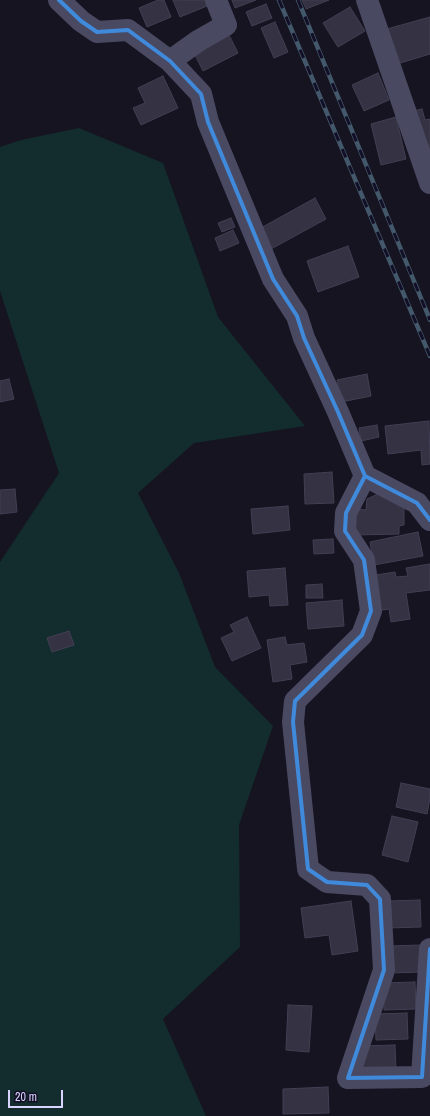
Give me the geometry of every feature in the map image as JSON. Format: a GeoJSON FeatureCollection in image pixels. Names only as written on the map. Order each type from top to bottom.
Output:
{"type":"FeatureCollection","features":[{"type":"Feature","properties":{"kind":"street"},"geometry":{"type":"LineString","coordinates":[[59,0],[81,21],[97,32],[128,30],[170,60],[200,94],[208,122],[273,279],[297,316],[304,338],[365,476],[417,503],[430,520]]}},
{"type":"Feature","properties":{"kind":"street"},"geometry":{"type":"LineString","coordinates":[[170,60],[198,41],[226,25],[216,0]]}},
{"type":"Feature","properties":{"kind":"street"},"geometry":{"type":"LineString","coordinates":[[367,0],[430,183]]}},
{"type":"Feature","properties":{"kind":"street"},"geometry":{"type":"LineString","coordinates":[[365,476],[346,512],[345,531],[364,560],[372,611],[362,635],[294,700],[293,722],[308,869],[327,882],[367,886],[380,899],[384,970],[348,1078],[422,1077],[430,949]]}},
{"type":"Feature","properties":{"kind":"green space"},"geometry":{"type":"Polygon","coordinates":[[[79,128],[163,163],[218,317],[305,426],[194,443],[138,493],[179,573],[215,667],[273,726],[239,825],[240,947],[163,1019],[206,1116],[0,1116],[0,562],[59,473],[0,291],[0,147],[21,140],[79,128]]]}},
{"type":"Feature","properties":{"kind":"building"},"geometry":{"type":"Polygon","coordinates":[[[158,0],[164,0],[171,17],[147,27],[139,8],[158,0]]]}},
{"type":"Feature","properties":{"kind":"building"},"geometry":{"type":"Polygon","coordinates":[[[173,0],[205,0],[207,6],[180,17],[173,0]]]}},
{"type":"Feature","properties":{"kind":"building"},"geometry":{"type":"Polygon","coordinates":[[[232,0],[256,0],[235,8],[232,0]]]}},
{"type":"Feature","properties":{"kind":"building"},"geometry":{"type":"Polygon","coordinates":[[[302,0],[329,0],[306,9],[302,0]]]}},
{"type":"Feature","properties":{"kind":"building"},"geometry":{"type":"Polygon","coordinates":[[[266,4],[272,18],[252,26],[246,12],[266,4]]]}},
{"type":"Feature","properties":{"kind":"building"},"geometry":{"type":"Polygon","coordinates":[[[350,7],[365,31],[338,47],[323,23],[350,7]]]}},
{"type":"Feature","properties":{"kind":"building"},"geometry":{"type":"Polygon","coordinates":[[[430,17],[430,54],[397,64],[387,29],[430,17]]]}},
{"type":"Feature","properties":{"kind":"building"},"geometry":{"type":"Polygon","coordinates":[[[275,22],[288,52],[274,58],[261,28],[275,22]]]}},
{"type":"Feature","properties":{"kind":"building"},"geometry":{"type":"Polygon","coordinates":[[[227,31],[238,53],[203,71],[192,49],[227,31]]]}},
{"type":"Feature","properties":{"kind":"building"},"geometry":{"type":"Polygon","coordinates":[[[378,73],[389,100],[364,111],[352,85],[378,73]]]}},
{"type":"Feature","properties":{"kind":"building"},"geometry":{"type":"Polygon","coordinates":[[[163,76],[178,108],[141,125],[133,108],[145,103],[138,88],[163,76]]]}},
{"type":"Feature","properties":{"kind":"building"},"geometry":{"type":"Polygon","coordinates":[[[422,109],[425,120],[430,119],[430,148],[421,149],[413,111],[422,109]]]}},
{"type":"Feature","properties":{"kind":"building"},"geometry":{"type":"Polygon","coordinates":[[[396,117],[406,159],[381,165],[371,124],[396,117]]]}},
{"type":"Feature","properties":{"kind":"building"},"geometry":{"type":"Polygon","coordinates":[[[315,198],[326,219],[271,249],[259,229],[315,198]]]}},
{"type":"Feature","properties":{"kind":"building"},"geometry":{"type":"Polygon","coordinates":[[[231,218],[235,227],[222,232],[218,223],[231,218]]]}},
{"type":"Feature","properties":{"kind":"building"},"geometry":{"type":"Polygon","coordinates":[[[233,230],[239,243],[220,251],[215,238],[233,230]]]}},
{"type":"Feature","properties":{"kind":"building"},"geometry":{"type":"Polygon","coordinates":[[[348,246],[359,277],[318,292],[307,261],[348,246]]]}},
{"type":"Feature","properties":{"kind":"building"},"geometry":{"type":"Polygon","coordinates":[[[367,374],[371,396],[341,402],[337,380],[367,374]]]}},
{"type":"Feature","properties":{"kind":"building"},"geometry":{"type":"Polygon","coordinates":[[[9,379],[14,399],[0,402],[0,381],[9,379]]]}},
{"type":"Feature","properties":{"kind":"building"},"geometry":{"type":"Polygon","coordinates":[[[429,421],[430,464],[422,465],[421,450],[388,454],[385,426],[429,421]]]}},
{"type":"Feature","properties":{"kind":"building"},"geometry":{"type":"Polygon","coordinates":[[[377,425],[379,437],[361,441],[359,428],[377,425]]]}},
{"type":"Feature","properties":{"kind":"building"},"geometry":{"type":"Polygon","coordinates":[[[332,472],[334,503],[305,504],[304,474],[332,472]]]}},
{"type":"Feature","properties":{"kind":"building"},"geometry":{"type":"Polygon","coordinates":[[[15,489],[17,512],[0,514],[0,490],[15,489]]]}},
{"type":"Feature","properties":{"kind":"building"},"geometry":{"type":"Polygon","coordinates":[[[380,493],[404,502],[404,525],[399,526],[399,534],[354,535],[354,509],[366,510],[367,499],[380,493]]]}},
{"type":"Feature","properties":{"kind":"building"},"geometry":{"type":"Polygon","coordinates":[[[288,506],[290,530],[253,534],[251,509],[288,506]]]}},
{"type":"Feature","properties":{"kind":"building"},"geometry":{"type":"Polygon","coordinates":[[[418,532],[423,556],[374,565],[370,542],[418,532]]]}},
{"type":"Feature","properties":{"kind":"building"},"geometry":{"type":"Polygon","coordinates":[[[333,539],[334,553],[314,554],[313,540],[333,539]]]}},
{"type":"Feature","properties":{"kind":"building"},"geometry":{"type":"Polygon","coordinates":[[[430,564],[430,590],[406,593],[410,619],[391,622],[389,609],[376,611],[376,575],[395,572],[396,577],[408,576],[406,568],[430,564]]]}},
{"type":"Feature","properties":{"kind":"building"},"geometry":{"type":"Polygon","coordinates":[[[285,568],[288,605],[270,606],[269,595],[249,597],[247,571],[285,568]]]}},
{"type":"Feature","properties":{"kind":"building"},"geometry":{"type":"Polygon","coordinates":[[[322,584],[323,598],[306,598],[306,585],[322,584]]]}},
{"type":"Feature","properties":{"kind":"building"},"geometry":{"type":"Polygon","coordinates":[[[342,600],[344,626],[308,629],[306,603],[342,600]]]}},
{"type":"Feature","properties":{"kind":"building"},"geometry":{"type":"Polygon","coordinates":[[[247,617],[261,648],[232,661],[221,638],[234,632],[230,625],[247,617]]]}},
{"type":"Feature","properties":{"kind":"building"},"geometry":{"type":"Polygon","coordinates":[[[69,631],[74,645],[52,652],[47,638],[69,631]]]}},
{"type":"Feature","properties":{"kind":"building"},"geometry":{"type":"Polygon","coordinates":[[[285,637],[287,645],[304,643],[307,662],[290,665],[292,679],[273,682],[267,640],[285,637]]]}},
{"type":"Feature","properties":{"kind":"building"},"geometry":{"type":"Polygon","coordinates":[[[401,783],[430,789],[427,814],[396,807],[401,783]]]}},
{"type":"Feature","properties":{"kind":"building"},"geometry":{"type":"Polygon","coordinates":[[[392,816],[418,822],[408,862],[382,855],[392,816]]]}},
{"type":"Feature","properties":{"kind":"building"},"geometry":{"type":"Polygon","coordinates":[[[420,900],[421,927],[389,928],[388,901],[420,900]]]}},
{"type":"Feature","properties":{"kind":"building"},"geometry":{"type":"Polygon","coordinates":[[[351,901],[358,951],[332,955],[329,935],[305,938],[301,908],[351,901]]]}},
{"type":"Feature","properties":{"kind":"building"},"geometry":{"type":"Polygon","coordinates":[[[422,945],[422,972],[390,973],[389,946],[422,945]]]}},
{"type":"Feature","properties":{"kind":"building"},"geometry":{"type":"Polygon","coordinates":[[[415,982],[416,1009],[384,1010],[383,983],[415,982]]]}},
{"type":"Feature","properties":{"kind":"building"},"geometry":{"type":"Polygon","coordinates":[[[288,1005],[312,1006],[309,1052],[286,1050],[288,1005]]]}},
{"type":"Feature","properties":{"kind":"building"},"geometry":{"type":"Polygon","coordinates":[[[407,1013],[408,1039],[376,1040],[375,1014],[407,1013]]]}},
{"type":"Feature","properties":{"kind":"building"},"geometry":{"type":"Polygon","coordinates":[[[395,1045],[396,1071],[363,1072],[362,1046],[395,1045]]]}},
{"type":"Feature","properties":{"kind":"building"},"geometry":{"type":"Polygon","coordinates":[[[328,1087],[329,1113],[283,1114],[283,1089],[328,1087]]]}},
{"type":"Feature","properties":{"kind":"railway"},"geometry":{"type":"LineString","coordinates":[[279,0],[430,356]]}},
{"type":"Feature","properties":{"kind":"railway"},"geometry":{"type":"LineString","coordinates":[[298,0],[430,320]]}},
{"type":"Feature","properties":{"kind":"cycle path"},"geometry":{"type":"LineString","coordinates":[[59,0],[81,21],[97,32],[128,30],[170,61],[201,94],[208,122],[273,279],[297,316],[304,338],[365,476],[417,503],[430,520]]}},
{"type":"Feature","properties":{"kind":"cycle path"},"geometry":{"type":"LineString","coordinates":[[365,476],[346,513],[345,531],[364,560],[371,611],[362,635],[295,701],[293,722],[308,869],[327,882],[367,885],[380,899],[384,970],[348,1078],[422,1077],[430,949]]}}]}
